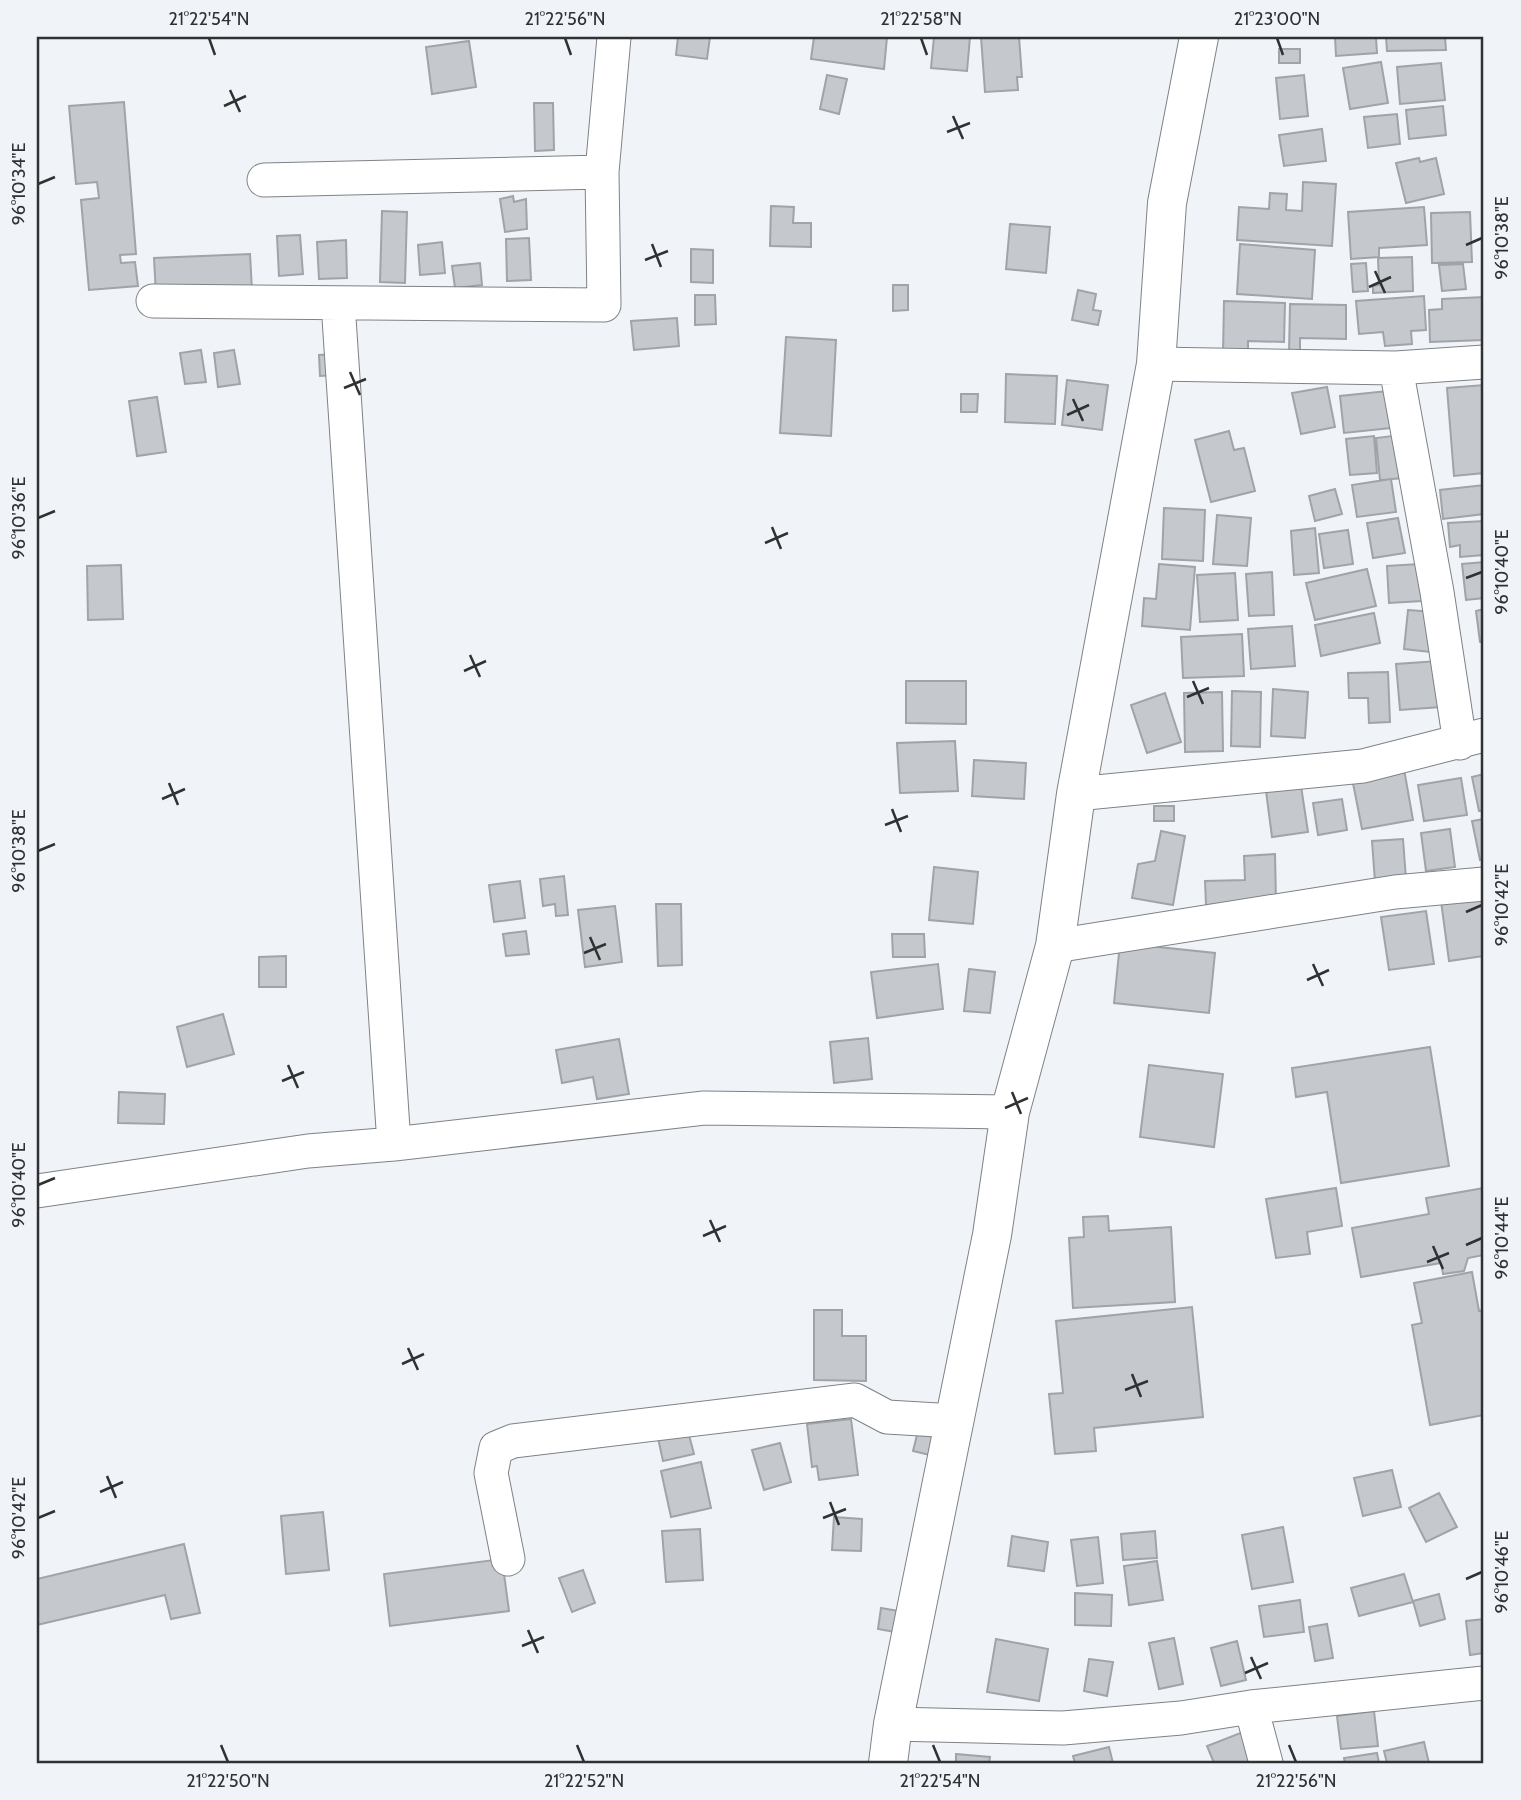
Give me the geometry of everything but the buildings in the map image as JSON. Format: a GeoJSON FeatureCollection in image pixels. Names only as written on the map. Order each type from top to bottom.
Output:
{"type":"FeatureCollection","features":[{"type":"Feature","properties":{"kind":"street"},"geometry":{"type":"LineString","coordinates":[[153,302],[604,305],[602,172],[614,37]]}},
{"type":"Feature","properties":{"kind":"street"},"geometry":{"type":"LineString","coordinates":[[888,1763],[893,1724],[992,1235],[1010,1112],[1055,946],[1076,794],[1156,364],[1167,203],[1199,37]]}},
{"type":"Feature","properties":{"kind":"street"},"geometry":{"type":"LineString","coordinates":[[264,180],[602,172]]}},
{"type":"Feature","properties":{"kind":"street"},"geometry":{"type":"LineString","coordinates":[[338,303],[394,1144]]}},
{"type":"Feature","properties":{"kind":"street"},"geometry":{"type":"LineString","coordinates":[[1156,364],[1396,368],[1484,362]]}},
{"type":"Feature","properties":{"kind":"street"},"geometry":{"type":"LineString","coordinates":[[1076,794],[1363,766],[1472,739],[1437,592],[1396,368]]}},
{"type":"Feature","properties":{"kind":"street"},"geometry":{"type":"LineString","coordinates":[[1055,946],[1395,892],[1484,884]]}},
{"type":"Feature","properties":{"kind":"street"},"geometry":{"type":"LineString","coordinates":[[37,1191],[250,1162],[308,1151],[394,1144],[704,1108],[1010,1112]]}},
{"type":"Feature","properties":{"kind":"street"},"geometry":{"type":"LineString","coordinates":[[508,1559],[491,1473],[496,1448],[513,1441],[855,1400],[887,1418],[955,1421]]}},
{"type":"Feature","properties":{"kind":"street"},"geometry":{"type":"LineString","coordinates":[[893,1724],[1063,1728],[1181,1718],[1251,1707],[1484,1683]]}},
{"type":"Feature","properties":{"kind":"street"},"geometry":{"type":"LineString","coordinates":[[1251,1707],[1266,1763]]}}]}
